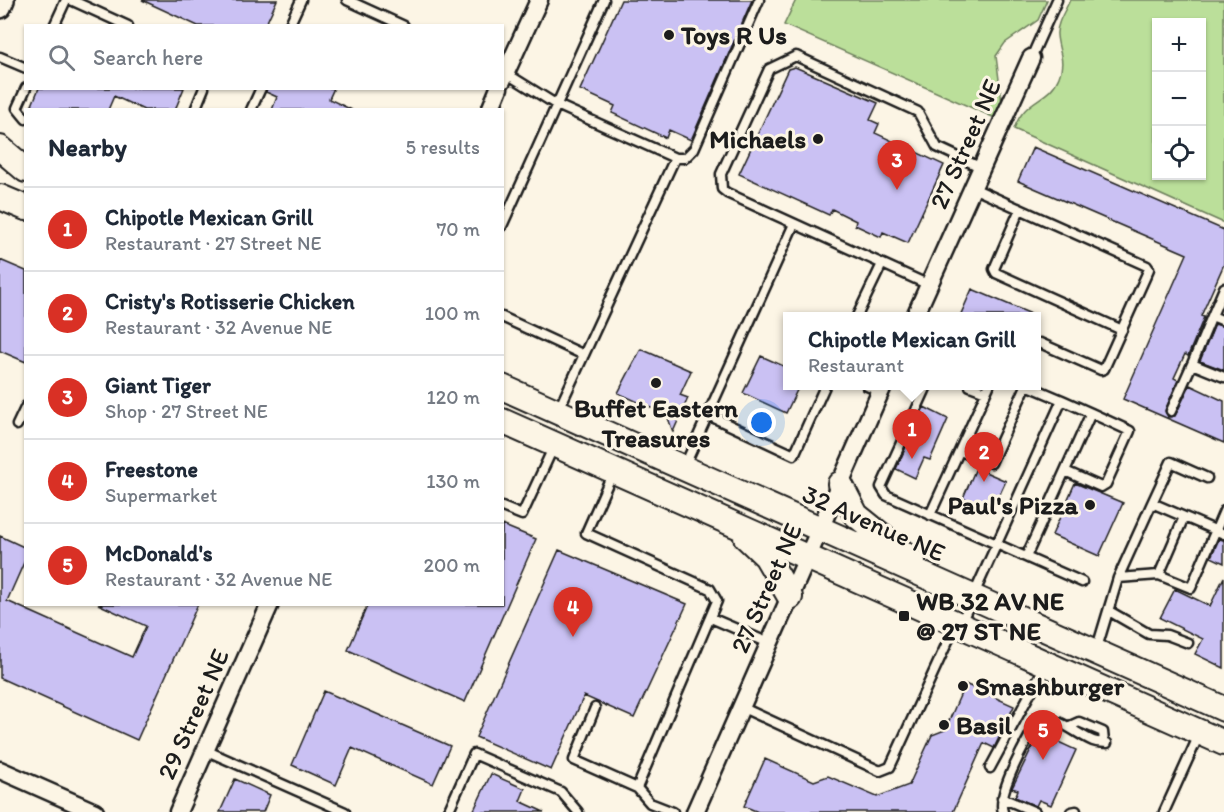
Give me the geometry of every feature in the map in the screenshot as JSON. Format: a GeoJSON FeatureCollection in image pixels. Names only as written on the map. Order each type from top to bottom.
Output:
{"type":"FeatureCollection","features":[{"type":"Feature","properties":{"kind":"main road"},"geometry":{"type":"LineString","coordinates":[[0,148],[24,168]]}},
{"type":"Feature","properties":{"kind":"main road"},"geometry":{"type":"LineString","coordinates":[[0,170],[24,180]]}},
{"type":"Feature","properties":{"kind":"main road"},"geometry":{"type":"LineString","coordinates":[[0,197],[24,207]]}},
{"type":"Feature","properties":{"kind":"main road","name":"32 Avenue NE"},"geometry":{"type":"LineString","coordinates":[[504,388],[1224,709]]}},
{"type":"Feature","properties":{"kind":"main road"},"geometry":{"type":"LineString","coordinates":[[504,422],[1224,743]]}},
{"type":"Feature","properties":{"kind":"main road"},"geometry":{"type":"LineString","coordinates":[[840,484],[856,515],[940,583]]}},
{"type":"Feature","properties":{"kind":"main road"},"geometry":{"type":"LineString","coordinates":[[734,525],[766,556],[790,597]]}},
{"type":"Feature","properties":{"kind":"street"},"geometry":{"type":"LineString","coordinates":[[0,7],[3,0]]}},
{"type":"Feature","properties":{"kind":"street"},"geometry":{"type":"LineString","coordinates":[[504,77],[539,0]]}},
{"type":"Feature","properties":{"kind":"street","name":"27 Street NE"},"geometry":{"type":"LineString","coordinates":[[917,312],[1031,58]]}},
{"type":"Feature","properties":{"kind":"street"},"geometry":{"type":"LineString","coordinates":[[491,108],[498,90]]}},
{"type":"Feature","properties":{"kind":"street","name":"27 Street NE"},"geometry":{"type":"LineString","coordinates":[[695,812],[840,484],[876,390]]}},
{"type":"Feature","properties":{"kind":"street","name":"29 Street NE"},"geometry":{"type":"LineString","coordinates":[[178,812],[269,606]]}},
{"type":"Feature","properties":{"kind":"street"},"geometry":{"type":"LineString","coordinates":[[0,770],[95,812]]}},
{"type":"Feature","properties":{"kind":"lane"},"geometry":{"type":"LineString","coordinates":[[55,24],[66,0]]}},
{"type":"Feature","properties":{"kind":"lane"},"geometry":{"type":"LineString","coordinates":[[71,0],[125,24]]}},
{"type":"Feature","properties":{"kind":"lane"},"geometry":{"type":"LineString","coordinates":[[290,24],[301,0]]}},
{"type":"Feature","properties":{"kind":"lane"},"geometry":{"type":"LineString","coordinates":[[347,0],[400,24]]}},
{"type":"Feature","properties":{"kind":"lane"},"geometry":{"type":"LineString","coordinates":[[504,222],[604,0]]}},
{"type":"Feature","properties":{"kind":"lane"},"geometry":{"type":"LineString","coordinates":[[504,79],[675,158],[685,158],[694,149],[759,0]]}},
{"type":"Feature","properties":{"kind":"lane"},"geometry":{"type":"LineString","coordinates":[[1031,58],[1056,0]]}},
{"type":"Feature","properties":{"kind":"lane"},"geometry":{"type":"LineString","coordinates":[[929,285],[727,194],[722,189],[720,181],[769,69],[796,56],[918,112],[937,147],[982,168]]}},
{"type":"Feature","properties":{"kind":"lane"},"geometry":{"type":"LineString","coordinates":[[0,57],[24,67]]}},
{"type":"Feature","properties":{"kind":"lane"},"geometry":{"type":"LineString","coordinates":[[24,117],[17,108],[25,90]]}},
{"type":"Feature","properties":{"kind":"lane"},"geometry":{"type":"LineString","coordinates":[[196,108],[203,90]]}},
{"type":"Feature","properties":{"kind":"lane"},"geometry":{"type":"LineString","coordinates":[[252,108],[260,90]]}},
{"type":"Feature","properties":{"kind":"lane"},"geometry":{"type":"LineString","coordinates":[[558,411],[675,158]]}},
{"type":"Feature","properties":{"kind":"lane"},"geometry":{"type":"LineString","coordinates":[[973,188],[1147,266],[1149,269],[1104,369],[1101,370],[1041,343]]}},
{"type":"Feature","properties":{"kind":"lane"},"geometry":{"type":"LineString","coordinates":[[1020,209],[994,269],[996,273],[1122,330]]}},
{"type":"Feature","properties":{"kind":"lane"},"geometry":{"type":"LineString","coordinates":[[684,468],[794,224]]}},
{"type":"Feature","properties":{"kind":"lane"},"geometry":{"type":"LineString","coordinates":[[859,312],[882,264]]}},
{"type":"Feature","properties":{"kind":"lane"},"geometry":{"type":"LineString","coordinates":[[1172,411],[1224,288]]}},
{"type":"Feature","properties":{"kind":"lane"},"geometry":{"type":"LineString","coordinates":[[1212,316],[1224,321]]}},
{"type":"Feature","properties":{"kind":"lane"},"geometry":{"type":"LineString","coordinates":[[504,318],[584,355]]}},
{"type":"Feature","properties":{"kind":"lane"},"geometry":{"type":"LineString","coordinates":[[1192,364],[1224,377]]}},
{"type":"Feature","properties":{"kind":"lane"},"geometry":{"type":"LineString","coordinates":[[708,415],[794,455],[823,390]]}},
{"type":"Feature","properties":{"kind":"lane"},"geometry":{"type":"LineString","coordinates":[[925,390],[881,487],[886,495],[1082,582]]}},
{"type":"Feature","properties":{"kind":"lane"},"geometry":{"type":"LineString","coordinates":[[930,515],[987,390]]}},
{"type":"Feature","properties":{"kind":"lane"},"geometry":{"type":"LineString","coordinates":[[960,451],[991,463],[1025,390]]}},
{"type":"Feature","properties":{"kind":"lane"},"geometry":{"type":"LineString","coordinates":[[1037,390],[1130,431],[1106,484],[1101,486],[1065,471]]}},
{"type":"Feature","properties":{"kind":"lane"},"geometry":{"type":"LineString","coordinates":[[741,707],[880,771],[890,767],[953,630],[960,626],[1062,400]]}},
{"type":"Feature","properties":{"kind":"lane"},"geometry":{"type":"LineString","coordinates":[[17,425],[24,410]]}},
{"type":"Feature","properties":{"kind":"lane"},"geometry":{"type":"LineString","coordinates":[[1026,557],[1091,413]]}},
{"type":"Feature","properties":{"kind":"lane"},"geometry":{"type":"LineString","coordinates":[[504,508],[522,515],[555,444]]}},
{"type":"Feature","properties":{"kind":"lane"},"geometry":{"type":"LineString","coordinates":[[1095,652],[1119,578],[1171,462],[1207,478]]}},
{"type":"Feature","properties":{"kind":"lane"},"geometry":{"type":"LineString","coordinates":[[613,471],[586,533],[710,589],[717,601],[637,788]]}},
{"type":"Feature","properties":{"kind":"lane"},"geometry":{"type":"LineString","coordinates":[[1152,503],[1220,532]]}},
{"type":"Feature","properties":{"kind":"lane"},"geometry":{"type":"LineString","coordinates":[[1119,578],[1159,575],[1191,588],[1220,532],[1224,511]]}},
{"type":"Feature","properties":{"kind":"lane"},"geometry":{"type":"LineString","coordinates":[[1159,575],[1184,517]]}},
{"type":"Feature","properties":{"kind":"lane"},"geometry":{"type":"LineString","coordinates":[[1109,611],[1149,634],[1167,634],[1188,643]]}},
{"type":"Feature","properties":{"kind":"lane"},"geometry":{"type":"LineString","coordinates":[[711,618],[770,644]]}},
{"type":"Feature","properties":{"kind":"lane"},"geometry":{"type":"LineString","coordinates":[[990,768],[1046,663]]}},
{"type":"Feature","properties":{"kind":"lane"},"geometry":{"type":"LineString","coordinates":[[595,708],[574,760],[637,788],[650,803],[673,812]]}},
{"type":"Feature","properties":{"kind":"lane"},"geometry":{"type":"LineString","coordinates":[[1003,812],[1000,806],[1002,798],[1039,720],[1051,720],[1070,726],[1079,722],[1103,732],[1106,742]]}},
{"type":"Feature","properties":{"kind":"lane"},"geometry":{"type":"LineString","coordinates":[[1164,812],[1201,732]]}},
{"type":"Feature","properties":{"kind":"lane"},"geometry":{"type":"LineString","coordinates":[[205,750],[345,812]]}},
{"type":"Feature","properties":{"kind":"lane"},"geometry":{"type":"LineString","coordinates":[[448,812],[474,754],[561,792],[578,812]]}},
{"type":"Feature","properties":{"kind":"lane"},"geometry":{"type":"LineString","coordinates":[[1002,798],[1035,812]]}},
{"type":"Feature","properties":{"kind":"lane"},"geometry":{"type":"LineString","coordinates":[[1071,812],[1076,811]]}},
{"type":"Feature","properties":{"kind":"green space"},"geometry":{"type":"Polygon","coordinates":[[[796,0],[1047,0],[1038,20],[1005,43],[996,56],[1002,103],[995,118],[784,25],[796,0]]]}},
{"type":"Feature","properties":{"kind":"green space"},"geometry":{"type":"Polygon","coordinates":[[[1070,0],[1224,0],[1224,223],[1014,129],[1024,111],[1049,91],[1059,77],[1062,60],[1057,31],[1070,0]]]}},
{"type":"Feature","properties":{"kind":"building"},"geometry":{"type":"Polygon","coordinates":[[[142,0],[277,0],[266,24],[194,24],[142,0]]]}},
{"type":"Feature","properties":{"kind":"building"},"geometry":{"type":"Polygon","coordinates":[[[621,0],[752,0],[691,140],[669,130],[666,138],[612,113],[615,106],[580,90],[621,0]]]}},
{"type":"Feature","properties":{"kind":"building"},"geometry":{"type":"Polygon","coordinates":[[[795,67],[878,103],[870,120],[879,124],[875,133],[944,165],[908,243],[883,232],[881,237],[855,225],[856,221],[832,209],[829,215],[739,174],[788,69],[795,67]]]}},
{"type":"Feature","properties":{"kind":"building"},"geometry":{"type":"Polygon","coordinates":[[[38,90],[183,90],[176,108],[140,108],[114,96],[109,108],[31,108],[38,90]]]}},
{"type":"Feature","properties":{"kind":"building"},"geometry":{"type":"Polygon","coordinates":[[[266,90],[333,90],[329,99],[348,108],[273,108],[277,97],[266,92],[266,90]]]}},
{"type":"Feature","properties":{"kind":"building"},"geometry":{"type":"Polygon","coordinates":[[[1033,147],[1224,230],[1224,264],[1201,316],[1204,317],[1188,356],[1185,354],[1174,378],[1178,380],[1165,411],[1168,417],[1175,416],[1190,385],[1224,401],[1224,443],[1123,399],[1187,254],[1018,181],[1033,147]]]}},
{"type":"Feature","properties":{"kind":"building"},"geometry":{"type":"Polygon","coordinates":[[[0,260],[24,270],[24,361],[0,351],[0,260]]]}},
{"type":"Feature","properties":{"kind":"building"},"geometry":{"type":"Polygon","coordinates":[[[972,289],[1027,312],[962,312],[972,289]]]}},
{"type":"Feature","properties":{"kind":"building"},"geometry":{"type":"Polygon","coordinates":[[[1215,324],[1224,327],[1224,370],[1200,361],[1215,324]]]}},
{"type":"Feature","properties":{"kind":"building"},"geometry":{"type":"Polygon","coordinates":[[[641,349],[691,371],[680,395],[688,398],[673,432],[667,415],[618,393],[641,349]]]}},
{"type":"Feature","properties":{"kind":"building"},"geometry":{"type":"Polygon","coordinates":[[[761,356],[783,366],[783,390],[797,390],[786,413],[743,393],[761,356]]]}},
{"type":"Feature","properties":{"kind":"building"},"geometry":{"type":"Polygon","coordinates":[[[924,407],[948,419],[930,460],[924,458],[915,478],[896,469],[924,407]]]}},
{"type":"Feature","properties":{"kind":"building"},"geometry":{"type":"Polygon","coordinates":[[[976,468],[1006,481],[992,511],[963,498],[976,468]]]}},
{"type":"Feature","properties":{"kind":"building"},"geometry":{"type":"Polygon","coordinates":[[[1075,483],[1123,503],[1099,556],[1052,535],[1075,483]]]}},
{"type":"Feature","properties":{"kind":"building"},"geometry":{"type":"Polygon","coordinates":[[[504,526],[536,539],[465,702],[348,650],[367,606],[504,606],[504,526]]]}},
{"type":"Feature","properties":{"kind":"building"},"geometry":{"type":"Polygon","coordinates":[[[0,536],[24,547],[24,563],[7,601],[132,657],[146,626],[102,606],[197,606],[137,740],[0,678],[0,536]]]}},
{"type":"Feature","properties":{"kind":"building"},"geometry":{"type":"Polygon","coordinates":[[[1219,539],[1224,540],[1224,563],[1211,557],[1219,539]]]}},
{"type":"Feature","properties":{"kind":"building"},"geometry":{"type":"Polygon","coordinates":[[[559,550],[687,604],[634,718],[584,696],[551,770],[476,737],[559,550]]]}},
{"type":"Feature","properties":{"kind":"building"},"geometry":{"type":"Polygon","coordinates":[[[1224,577],[1224,668],[1195,654],[1203,639],[1160,618],[1175,589],[1210,606],[1224,577]]]}},
{"type":"Feature","properties":{"kind":"building"},"geometry":{"type":"Polygon","coordinates":[[[965,684],[1014,706],[994,748],[984,743],[953,812],[758,812],[744,806],[765,759],[814,781],[828,776],[877,797],[909,785],[932,735],[945,730],[965,684]]]}},
{"type":"Feature","properties":{"kind":"building"},"geometry":{"type":"Polygon","coordinates":[[[324,691],[450,746],[433,784],[352,748],[336,785],[292,765],[324,691]]]}},
{"type":"Feature","properties":{"kind":"building"},"geometry":{"type":"Polygon","coordinates":[[[1039,733],[1076,750],[1051,805],[1039,800],[1036,806],[1015,797],[1018,790],[1012,788],[1039,733]]]}},
{"type":"Feature","properties":{"kind":"building"},"geometry":{"type":"Polygon","coordinates":[[[491,774],[525,789],[520,801],[544,812],[473,812],[491,774]]]}},
{"type":"Feature","properties":{"kind":"building"},"geometry":{"type":"Polygon","coordinates":[[[235,779],[270,795],[263,812],[220,812],[235,779]]]}},
{"type":"Feature","properties":{"kind":"place","name":"Toys R Us"},"geometry":{"type":"Point","coordinates":[669,35]}},
{"type":"Feature","properties":{"kind":"place","name":"Michaels"},"geometry":{"type":"Point","coordinates":[818,139]}},
{"type":"Feature","properties":{"kind":"place","name":"Giant Tiger"},"geometry":{"type":"Point","coordinates":[897,190]}},
{"type":"Feature","properties":{"kind":"place","name":"Buffet Eastern Treasures"},"geometry":{"type":"Point","coordinates":[656,383]}},
{"type":"Feature","properties":{"kind":"place","name":"Chipotle Mexican Grill"},"geometry":{"type":"Point","coordinates":[912,459]}},
{"type":"Feature","properties":{"kind":"place","name":"Cristy's Rotisserie Chicken"},"geometry":{"type":"Point","coordinates":[984,482]}},
{"type":"Feature","properties":{"kind":"place","name":"Paul's Pizza"},"geometry":{"type":"Point","coordinates":[1090,505]}},
{"type":"Feature","properties":{"kind":"place","name":"WB 32 AV NE @ 27 ST NE"},"geometry":{"type":"Point","coordinates":[904,616]}},
{"type":"Feature","properties":{"kind":"place","name":"Freestone"},"geometry":{"type":"Point","coordinates":[573,637]}},
{"type":"Feature","properties":{"kind":"place","name":"Smashburger"},"geometry":{"type":"Point","coordinates":[963,686]}},
{"type":"Feature","properties":{"kind":"place","name":"Basil"},"geometry":{"type":"Point","coordinates":[944,725]}},
{"type":"Feature","properties":{"kind":"place","name":"McDonald's"},"geometry":{"type":"Point","coordinates":[1043,760]}}]}
